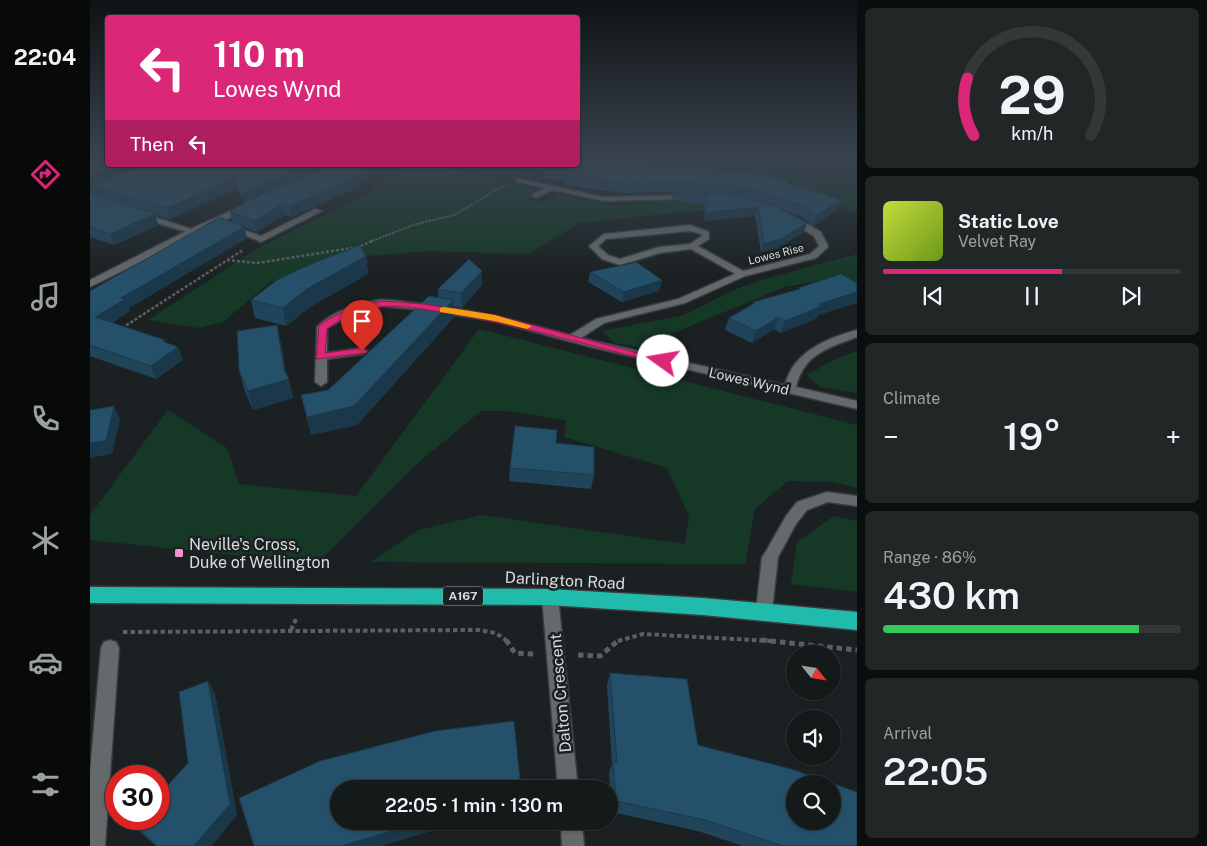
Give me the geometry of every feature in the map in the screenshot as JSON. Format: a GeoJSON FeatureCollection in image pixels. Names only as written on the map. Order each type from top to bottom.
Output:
{"type":"FeatureCollection","features":[{"type":"Feature","properties":{"kind":"highway","name":"Darlington Road"},"geometry":{"type":"LineString","coordinates":[[90,596],[331,594],[550,598],[764,611],[857,621]]}},
{"type":"Feature","properties":{"kind":"street"},"geometry":{"type":"LineString","coordinates":[[601,198],[627,198]]}},
{"type":"Feature","properties":{"kind":"street"},"geometry":{"type":"LineString","coordinates":[[90,284],[193,231],[256,204]]}},
{"type":"Feature","properties":{"kind":"street"},"geometry":{"type":"LineString","coordinates":[[127,211],[193,231]]}},
{"type":"Feature","properties":{"kind":"street"},"geometry":{"type":"LineString","coordinates":[[215,222],[261,239],[318,211]]}},
{"type":"Feature","properties":{"kind":"street","name":"Lowes Rise"},"geometry":{"type":"LineString","coordinates":[[573,338],[600,321],[681,301],[742,274],[813,256],[824,246],[818,234],[803,224],[779,213]]}},
{"type":"Feature","properties":{"kind":"street"},"geometry":{"type":"LineString","coordinates":[[692,246],[706,237],[705,232],[690,228],[604,237],[593,246],[605,257],[620,262],[659,250],[692,246],[742,274]]}},
{"type":"Feature","properties":{"kind":"street","name":"Lowes Wynd"},"geometry":{"type":"LineString","coordinates":[[321,382],[323,370],[320,357],[322,328],[340,316],[361,307],[382,303],[424,306],[495,318],[591,344],[857,405]]}},
{"type":"Feature","properties":{"kind":"street"},"geometry":{"type":"LineString","coordinates":[[788,390],[790,378],[798,362],[811,352],[857,333]]}},
{"type":"Feature","properties":{"kind":"street"},"geometry":{"type":"LineString","coordinates":[[320,357],[362,351]]}},
{"type":"Feature","properties":{"kind":"street"},"geometry":{"type":"LineString","coordinates":[[764,611],[770,557],[791,520],[802,506],[827,497],[857,501]]}},
{"type":"Feature","properties":{"kind":"street","name":"Dalton Crescent"},"geometry":{"type":"LineString","coordinates":[[550,598],[557,654],[567,780]]}},
{"type":"Feature","properties":{"kind":"street"},"geometry":{"type":"LineString","coordinates":[[94,846],[112,640]]}},
{"type":"Feature","properties":{"kind":"street"},"geometry":{"type":"LineString","coordinates":[[572,830],[573,846]]}},
{"type":"Feature","properties":{"kind":"path"},"geometry":{"type":"LineString","coordinates":[[227,260],[257,263],[358,247],[416,224],[454,215],[480,198]]}},
{"type":"Feature","properties":{"kind":"path"},"geometry":{"type":"LineString","coordinates":[[114,333],[261,239]]}},
{"type":"Feature","properties":{"kind":"path"},"geometry":{"type":"LineString","coordinates":[[112,640],[479,630],[501,635],[510,643],[515,653],[600,656],[620,639],[644,634],[746,638],[857,650]]}},
{"type":"Feature","properties":{"kind":"green space"},"geometry":{"type":"Polygon","coordinates":[[[358,198],[529,198],[539,203],[550,198],[576,198],[615,206],[663,201],[710,203],[704,210],[579,223],[529,254],[428,251],[340,258],[269,283],[223,322],[198,328],[148,320],[260,247],[358,198]]]}},
{"type":"Feature","properties":{"kind":"green space"},"geometry":{"type":"Polygon","coordinates":[[[824,198],[857,198],[857,213],[824,198]]]}},
{"type":"Feature","properties":{"kind":"green space"},"geometry":{"type":"Polygon","coordinates":[[[857,254],[857,295],[828,279],[785,287],[639,347],[615,343],[602,331],[684,315],[734,290],[764,279],[857,254]]]}},
{"type":"Feature","properties":{"kind":"green space"},"geometry":{"type":"Polygon","coordinates":[[[479,329],[857,425],[857,488],[834,482],[788,481],[755,509],[745,564],[371,562],[418,530],[482,515],[685,544],[689,516],[667,468],[564,437],[566,420],[506,411],[481,411],[419,462],[317,564],[90,540],[90,515],[168,410],[227,448],[239,484],[356,496],[479,329]]]}},
{"type":"Feature","properties":{"kind":"green space"},"geometry":{"type":"Polygon","coordinates":[[[857,351],[857,393],[820,387],[807,375],[835,359],[857,351]]]}},
{"type":"Feature","properties":{"kind":"green space"},"geometry":{"type":"Polygon","coordinates":[[[834,516],[857,521],[857,592],[791,584],[797,542],[834,516]]]}},
{"type":"Feature","properties":{"kind":"building"},"geometry":{"type":"Polygon","coordinates":[[[90,198],[109,198],[155,214],[110,234],[90,227],[90,198]]]}},
{"type":"Feature","properties":{"kind":"building"},"geometry":{"type":"Polygon","coordinates":[[[134,198],[188,198],[167,208],[134,198]]]}},
{"type":"Feature","properties":{"kind":"building"},"geometry":{"type":"Polygon","coordinates":[[[253,198],[306,198],[289,206],[283,204],[254,221],[230,212],[253,198]]]}},
{"type":"Feature","properties":{"kind":"building"},"geometry":{"type":"Polygon","coordinates":[[[707,198],[745,198],[775,206],[807,223],[781,239],[764,243],[758,207],[706,212],[707,198]]]}},
{"type":"Feature","properties":{"kind":"building"},"geometry":{"type":"Polygon","coordinates":[[[781,198],[841,200],[817,215],[803,206],[781,198]]]}},
{"type":"Feature","properties":{"kind":"building"},"geometry":{"type":"Polygon","coordinates":[[[220,217],[244,227],[121,298],[125,299],[95,317],[165,340],[162,341],[178,347],[151,366],[90,345],[90,291],[220,217]]]}},
{"type":"Feature","properties":{"kind":"building"},"geometry":{"type":"Polygon","coordinates":[[[360,245],[366,256],[307,289],[283,308],[251,300],[277,280],[311,264],[360,245]]]}},
{"type":"Feature","properties":{"kind":"building"},"geometry":{"type":"Polygon","coordinates":[[[469,259],[482,271],[461,293],[438,289],[469,259]]]}},
{"type":"Feature","properties":{"kind":"building"},"geometry":{"type":"Polygon","coordinates":[[[636,262],[662,280],[624,292],[590,272],[636,262]]]}},
{"type":"Feature","properties":{"kind":"building"},"geometry":{"type":"Polygon","coordinates":[[[841,274],[857,283],[857,292],[819,304],[822,306],[785,321],[779,317],[756,331],[729,318],[755,303],[753,302],[800,289],[798,288],[841,274]]]}},
{"type":"Feature","properties":{"kind":"building"},"geometry":{"type":"Polygon","coordinates":[[[429,296],[453,300],[354,406],[307,417],[301,395],[328,390],[429,296]]]}},
{"type":"Feature","properties":{"kind":"building"},"geometry":{"type":"Polygon","coordinates":[[[277,325],[284,370],[289,379],[248,391],[239,370],[237,331],[277,325]]]}},
{"type":"Feature","properties":{"kind":"building"},"geometry":{"type":"Polygon","coordinates":[[[114,406],[106,441],[90,443],[90,410],[114,406]]]}},
{"type":"Feature","properties":{"kind":"building"},"geometry":{"type":"Polygon","coordinates":[[[515,426],[557,430],[556,443],[594,447],[594,475],[510,468],[515,426]]]}},
{"type":"Feature","properties":{"kind":"building"},"geometry":{"type":"Polygon","coordinates":[[[610,673],[687,679],[698,745],[808,775],[786,775],[786,830],[841,830],[841,786],[857,792],[857,846],[783,846],[705,820],[618,801],[618,780],[614,780],[613,762],[617,762],[610,673]]]}},
{"type":"Feature","properties":{"kind":"building"},"geometry":{"type":"Polygon","coordinates":[[[208,681],[230,804],[194,846],[157,846],[140,830],[170,830],[170,783],[188,763],[179,692],[208,681]]]}},
{"type":"Feature","properties":{"kind":"building"},"geometry":{"type":"Polygon","coordinates":[[[514,721],[520,780],[330,780],[330,830],[395,830],[341,846],[254,846],[239,798],[320,761],[435,731],[514,721]]]}},
{"type":"Feature","properties":{"kind":"slow traffic"},"geometry":{"type":"LineString","coordinates":[[444,310],[495,318],[527,326]]}},
{"type":"Feature","properties":{"kind":"place","name":"Neville's Cross, Duke of Wellington"},"geometry":{"type":"Point","coordinates":[179,553]}},
{"type":"Feature","properties":{"kind":"route"},"geometry":{"type":"LineString","coordinates":[[362,351],[320,357],[322,328],[340,316],[361,307],[382,303],[424,306],[495,318],[663,361]]}}]}
